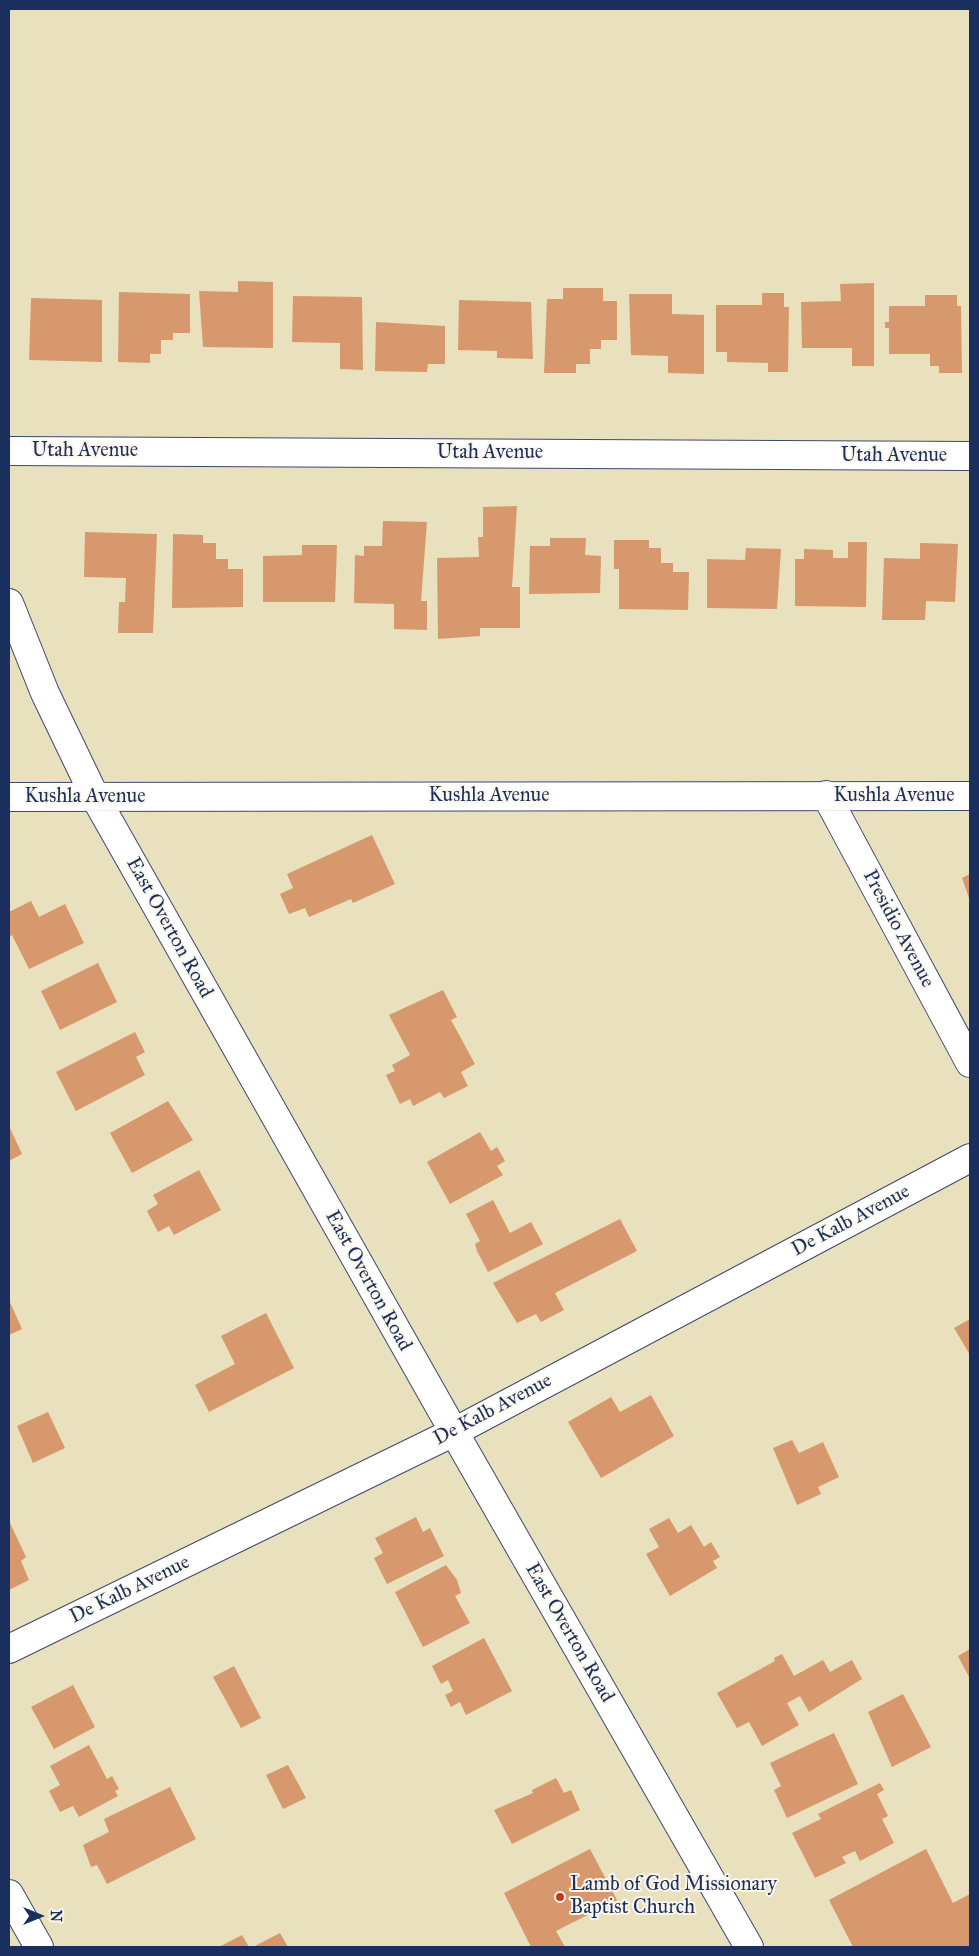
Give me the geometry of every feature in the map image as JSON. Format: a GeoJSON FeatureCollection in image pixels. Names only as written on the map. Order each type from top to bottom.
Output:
{"type":"FeatureCollection","features":[{"type":"Feature","properties":{"kind":"street","name":"Utah Avenue"},"geometry":{"type":"LineString","coordinates":[[9,450],[970,456]]}},
{"type":"Feature","properties":{"kind":"street","name":"East Overton Road"},"geometry":{"type":"LineString","coordinates":[[9,603],[45,693],[95,797],[454,1432],[749,1947]]}},
{"type":"Feature","properties":{"kind":"street","name":"Presidio Avenue"},"geometry":{"type":"LineString","coordinates":[[826,796],[970,1063]]}},
{"type":"Feature","properties":{"kind":"street","name":"Kushla Avenue"},"geometry":{"type":"LineString","coordinates":[[9,797],[970,796]]}},
{"type":"Feature","properties":{"kind":"street","name":"De Kalb Avenue"},"geometry":{"type":"LineString","coordinates":[[9,1649],[454,1432],[970,1158]]}},
{"type":"Feature","properties":{"kind":"street"},"geometry":{"type":"LineString","coordinates":[[9,1894],[39,1947]]}},
{"type":"Feature","properties":{"kind":"building"},"geometry":{"type":"Polygon","coordinates":[[[238,281],[273,282],[273,348],[203,347],[199,291],[238,292],[238,281]]]}},
{"type":"Feature","properties":{"kind":"building"},"geometry":{"type":"Polygon","coordinates":[[[874,283],[874,366],[852,366],[852,348],[802,348],[801,302],[841,301],[840,284],[874,283]]]}},
{"type":"Feature","properties":{"kind":"building"},"geometry":{"type":"Polygon","coordinates":[[[563,288],[603,288],[603,301],[617,301],[617,340],[601,340],[601,349],[590,349],[590,364],[576,364],[576,373],[544,373],[547,299],[563,299],[563,288]]]}},
{"type":"Feature","properties":{"kind":"building"},"geometry":{"type":"Polygon","coordinates":[[[119,292],[190,294],[190,333],[173,333],[173,340],[161,340],[161,354],[150,354],[150,363],[118,362],[119,292]]]}},
{"type":"Feature","properties":{"kind":"building"},"geometry":{"type":"Polygon","coordinates":[[[762,293],[784,293],[784,307],[789,307],[788,372],[768,372],[768,363],[727,362],[727,352],[716,352],[716,305],[762,305],[762,293]]]}},
{"type":"Feature","properties":{"kind":"building"},"geometry":{"type":"Polygon","coordinates":[[[629,294],[672,294],[672,314],[704,315],[704,374],[668,373],[668,356],[631,355],[629,294]]]}},
{"type":"Feature","properties":{"kind":"building"},"geometry":{"type":"Polygon","coordinates":[[[925,295],[957,295],[957,306],[961,306],[962,373],[939,373],[939,366],[930,366],[930,354],[889,354],[889,328],[885,328],[885,322],[889,322],[889,306],[925,306],[925,295]]]}},
{"type":"Feature","properties":{"kind":"building"},"geometry":{"type":"Polygon","coordinates":[[[293,296],[362,297],[363,370],[340,369],[340,343],[292,342],[293,296]]]}},
{"type":"Feature","properties":{"kind":"building"},"geometry":{"type":"Polygon","coordinates":[[[31,298],[102,300],[102,362],[29,360],[31,298]]]}},
{"type":"Feature","properties":{"kind":"building"},"geometry":{"type":"Polygon","coordinates":[[[459,300],[531,302],[533,359],[497,358],[497,351],[458,350],[459,300]]]}},
{"type":"Feature","properties":{"kind":"building"},"geometry":{"type":"Polygon","coordinates":[[[376,322],[445,326],[445,364],[428,364],[427,372],[375,371],[376,322]]]}},
{"type":"Feature","properties":{"kind":"building"},"geometry":{"type":"Polygon","coordinates":[[[517,506],[512,587],[520,587],[520,628],[480,628],[480,636],[438,639],[437,558],[479,557],[478,537],[483,537],[483,507],[517,506]]]}},
{"type":"Feature","properties":{"kind":"building"},"geometry":{"type":"Polygon","coordinates":[[[383,521],[427,522],[421,601],[427,601],[427,630],[394,629],[394,604],[354,603],[355,555],[364,556],[364,546],[382,546],[383,521]]]}},
{"type":"Feature","properties":{"kind":"building"},"geometry":{"type":"Polygon","coordinates":[[[85,532],[157,534],[153,633],[118,633],[119,602],[125,602],[126,578],[84,577],[85,532]]]}},
{"type":"Feature","properties":{"kind":"building"},"geometry":{"type":"Polygon","coordinates":[[[173,534],[203,535],[203,543],[216,543],[216,559],[228,559],[228,569],[243,569],[243,607],[172,608],[173,534]]]}},
{"type":"Feature","properties":{"kind":"building"},"geometry":{"type":"Polygon","coordinates":[[[550,538],[586,538],[585,555],[601,556],[600,593],[529,594],[530,546],[550,546],[550,538]]]}},
{"type":"Feature","properties":{"kind":"building"},"geometry":{"type":"Polygon","coordinates":[[[614,540],[649,540],[649,548],[661,548],[661,563],[673,563],[673,572],[689,572],[688,610],[619,609],[619,569],[614,569],[614,540]]]}},
{"type":"Feature","properties":{"kind":"building"},"geometry":{"type":"Polygon","coordinates":[[[848,542],[867,542],[866,607],[795,606],[795,559],[804,559],[804,549],[833,550],[833,558],[848,558],[848,542]]]}},
{"type":"Feature","properties":{"kind":"building"},"geometry":{"type":"Polygon","coordinates":[[[920,543],[958,544],[955,602],[926,601],[925,620],[882,620],[884,558],[920,559],[920,543]]]}},
{"type":"Feature","properties":{"kind":"building"},"geometry":{"type":"Polygon","coordinates":[[[302,545],[337,545],[335,602],[263,602],[263,556],[302,555],[302,545]]]}},
{"type":"Feature","properties":{"kind":"building"},"geometry":{"type":"Polygon","coordinates":[[[746,548],[781,549],[777,609],[707,608],[707,559],[745,560],[746,548]]]}},
{"type":"Feature","properties":{"kind":"building"},"geometry":{"type":"Polygon","coordinates":[[[372,835],[395,884],[353,903],[351,899],[309,917],[305,908],[289,914],[280,894],[293,888],[287,874],[372,835]]]}},
{"type":"Feature","properties":{"kind":"building"},"geometry":{"type":"Polygon","coordinates":[[[970,874],[970,901],[962,878],[970,874]]]}},
{"type":"Feature","properties":{"kind":"building"},"geometry":{"type":"Polygon","coordinates":[[[31,901],[39,917],[65,904],[84,943],[29,969],[12,935],[9,937],[9,912],[31,901]]]}},
{"type":"Feature","properties":{"kind":"building"},"geometry":{"type":"Polygon","coordinates":[[[98,963],[117,1002],[60,1030],[41,991],[98,963]]]}},
{"type":"Feature","properties":{"kind":"building"},"geometry":{"type":"Polygon","coordinates":[[[443,990],[457,1017],[451,1020],[475,1064],[461,1072],[468,1086],[444,1098],[440,1092],[413,1106],[410,1099],[400,1104],[386,1075],[395,1071],[392,1065],[410,1055],[389,1015],[443,990]]]}},
{"type":"Feature","properties":{"kind":"building"},"geometry":{"type":"Polygon","coordinates":[[[135,1032],[145,1052],[136,1057],[145,1075],[76,1111],[56,1072],[135,1032]]]}},
{"type":"Feature","properties":{"kind":"building"},"geometry":{"type":"Polygon","coordinates":[[[168,1101],[193,1140],[132,1173],[110,1133],[168,1101]]]}},
{"type":"Feature","properties":{"kind":"building"},"geometry":{"type":"Polygon","coordinates":[[[9,1126],[22,1154],[9,1161],[9,1126]]]}},
{"type":"Feature","properties":{"kind":"building"},"geometry":{"type":"Polygon","coordinates":[[[480,1132],[491,1151],[497,1147],[505,1161],[497,1166],[503,1175],[450,1204],[427,1162],[480,1132]]]}},
{"type":"Feature","properties":{"kind":"building"},"geometry":{"type":"Polygon","coordinates":[[[199,1170],[221,1210],[174,1235],[169,1226],[158,1232],[147,1211],[158,1204],[153,1195],[199,1170]]]}},
{"type":"Feature","properties":{"kind":"building"},"geometry":{"type":"Polygon","coordinates":[[[493,1200],[510,1233],[531,1222],[543,1244],[488,1272],[475,1244],[480,1241],[466,1214],[493,1200]]]}},
{"type":"Feature","properties":{"kind":"building"},"geometry":{"type":"Polygon","coordinates":[[[620,1219],[637,1251],[555,1293],[564,1310],[541,1322],[536,1314],[517,1323],[493,1283],[620,1219]]]}},
{"type":"Feature","properties":{"kind":"building"},"geometry":{"type":"Polygon","coordinates":[[[9,1300],[22,1329],[9,1335],[9,1300]]]}},
{"type":"Feature","properties":{"kind":"building"},"geometry":{"type":"Polygon","coordinates":[[[266,1313],[294,1368],[209,1412],[195,1385],[235,1364],[221,1336],[266,1313]]]}},
{"type":"Feature","properties":{"kind":"building"},"geometry":{"type":"Polygon","coordinates":[[[970,1319],[970,1355],[954,1328],[970,1319]]]}},
{"type":"Feature","properties":{"kind":"building"},"geometry":{"type":"Polygon","coordinates":[[[651,1395],[674,1436],[601,1478],[568,1422],[611,1397],[620,1412],[651,1395]]]}},
{"type":"Feature","properties":{"kind":"building"},"geometry":{"type":"Polygon","coordinates":[[[48,1412],[65,1448],[33,1463],[17,1426],[48,1412]]]}},
{"type":"Feature","properties":{"kind":"building"},"geometry":{"type":"Polygon","coordinates":[[[792,1440],[799,1453],[823,1442],[839,1477],[818,1487],[821,1494],[797,1505],[773,1448],[792,1440]]]}},
{"type":"Feature","properties":{"kind":"building"},"geometry":{"type":"Polygon","coordinates":[[[416,1517],[423,1532],[430,1528],[444,1556],[387,1584],[374,1558],[383,1553],[375,1538],[416,1517]]]}},
{"type":"Feature","properties":{"kind":"building"},"geometry":{"type":"Polygon","coordinates":[[[669,1518],[678,1533],[691,1525],[704,1547],[711,1542],[720,1557],[713,1561],[717,1568],[670,1596],[646,1554],[659,1547],[649,1529],[669,1518]]]}},
{"type":"Feature","properties":{"kind":"building"},"geometry":{"type":"Polygon","coordinates":[[[9,1521],[26,1557],[21,1561],[29,1580],[9,1590],[9,1521]]]}},
{"type":"Feature","properties":{"kind":"building"},"geometry":{"type":"Polygon","coordinates":[[[446,1565],[457,1580],[461,1593],[455,1596],[470,1623],[423,1647],[395,1592],[446,1565]]]}},
{"type":"Feature","properties":{"kind":"building"},"geometry":{"type":"Polygon","coordinates":[[[484,1638],[512,1691],[466,1715],[460,1702],[451,1707],[445,1695],[453,1691],[448,1680],[441,1684],[432,1666],[484,1638]]]}},
{"type":"Feature","properties":{"kind":"building"},"geometry":{"type":"Polygon","coordinates":[[[970,1649],[970,1679],[958,1656],[970,1649]]]}},
{"type":"Feature","properties":{"kind":"building"},"geometry":{"type":"Polygon","coordinates":[[[782,1654],[794,1676],[823,1660],[830,1672],[852,1660],[862,1679],[809,1712],[800,1696],[787,1703],[799,1725],[762,1746],[749,1722],[737,1728],[717,1693],[775,1661],[774,1658],[782,1654]]]}},
{"type":"Feature","properties":{"kind":"building"},"geometry":{"type":"Polygon","coordinates":[[[234,1666],[261,1718],[241,1728],[213,1677],[234,1666]]]}},
{"type":"Feature","properties":{"kind":"building"},"geometry":{"type":"Polygon","coordinates":[[[73,1685],[95,1727],[54,1749],[31,1707],[73,1685]]]}},
{"type":"Feature","properties":{"kind":"building"},"geometry":{"type":"Polygon","coordinates":[[[903,1694],[931,1747],[892,1767],[868,1712],[903,1694]]]}},
{"type":"Feature","properties":{"kind":"building"},"geometry":{"type":"Polygon","coordinates":[[[834,1733],[858,1784],[787,1818],[774,1790],[781,1786],[770,1763],[834,1733]]]}},
{"type":"Feature","properties":{"kind":"building"},"geometry":{"type":"Polygon","coordinates":[[[89,1745],[107,1779],[112,1776],[119,1789],[115,1791],[118,1796],[79,1817],[73,1806],[60,1812],[49,1791],[60,1785],[50,1766],[89,1745]]]}},
{"type":"Feature","properties":{"kind":"building"},"geometry":{"type":"Polygon","coordinates":[[[288,1765],[306,1798],[283,1809],[266,1775],[288,1765]]]}},
{"type":"Feature","properties":{"kind":"building"},"geometry":{"type":"Polygon","coordinates":[[[556,1778],[564,1793],[571,1790],[580,1810],[512,1844],[494,1810],[533,1793],[532,1790],[556,1778]]]}},
{"type":"Feature","properties":{"kind":"building"},"geometry":{"type":"Polygon","coordinates":[[[880,1783],[884,1790],[877,1794],[888,1816],[882,1819],[894,1843],[860,1861],[855,1851],[842,1857],[846,1863],[815,1878],[792,1833],[821,1819],[818,1814],[880,1783]]]}},
{"type":"Feature","properties":{"kind":"building"},"geometry":{"type":"Polygon","coordinates":[[[170,1787],[196,1839],[107,1884],[97,1865],[91,1867],[83,1845],[109,1832],[104,1819],[170,1787]]]}},
{"type":"Feature","properties":{"kind":"building","name":"Lamb of God Missionary Baptist Church"},"geometry":{"type":"Polygon","coordinates":[[[590,1849],[617,1900],[556,1931],[565,1947],[531,1947],[504,1893],[590,1849]]]}},
{"type":"Feature","properties":{"kind":"building"},"geometry":{"type":"Polygon","coordinates":[[[926,1849],[953,1903],[970,1894],[970,1947],[853,1947],[829,1900],[926,1849]]]}},
{"type":"Feature","properties":{"kind":"building"},"geometry":{"type":"Polygon","coordinates":[[[280,1933],[288,1947],[253,1947],[280,1933]]]}},
{"type":"Feature","properties":{"kind":"building"},"geometry":{"type":"Polygon","coordinates":[[[242,1935],[249,1947],[219,1947],[242,1935]]]}},
{"type":"Feature","properties":{"kind":"place","name":"Lamb of God Missionary Baptist Church"},"geometry":{"type":"Point","coordinates":[560,1897]}}]}
